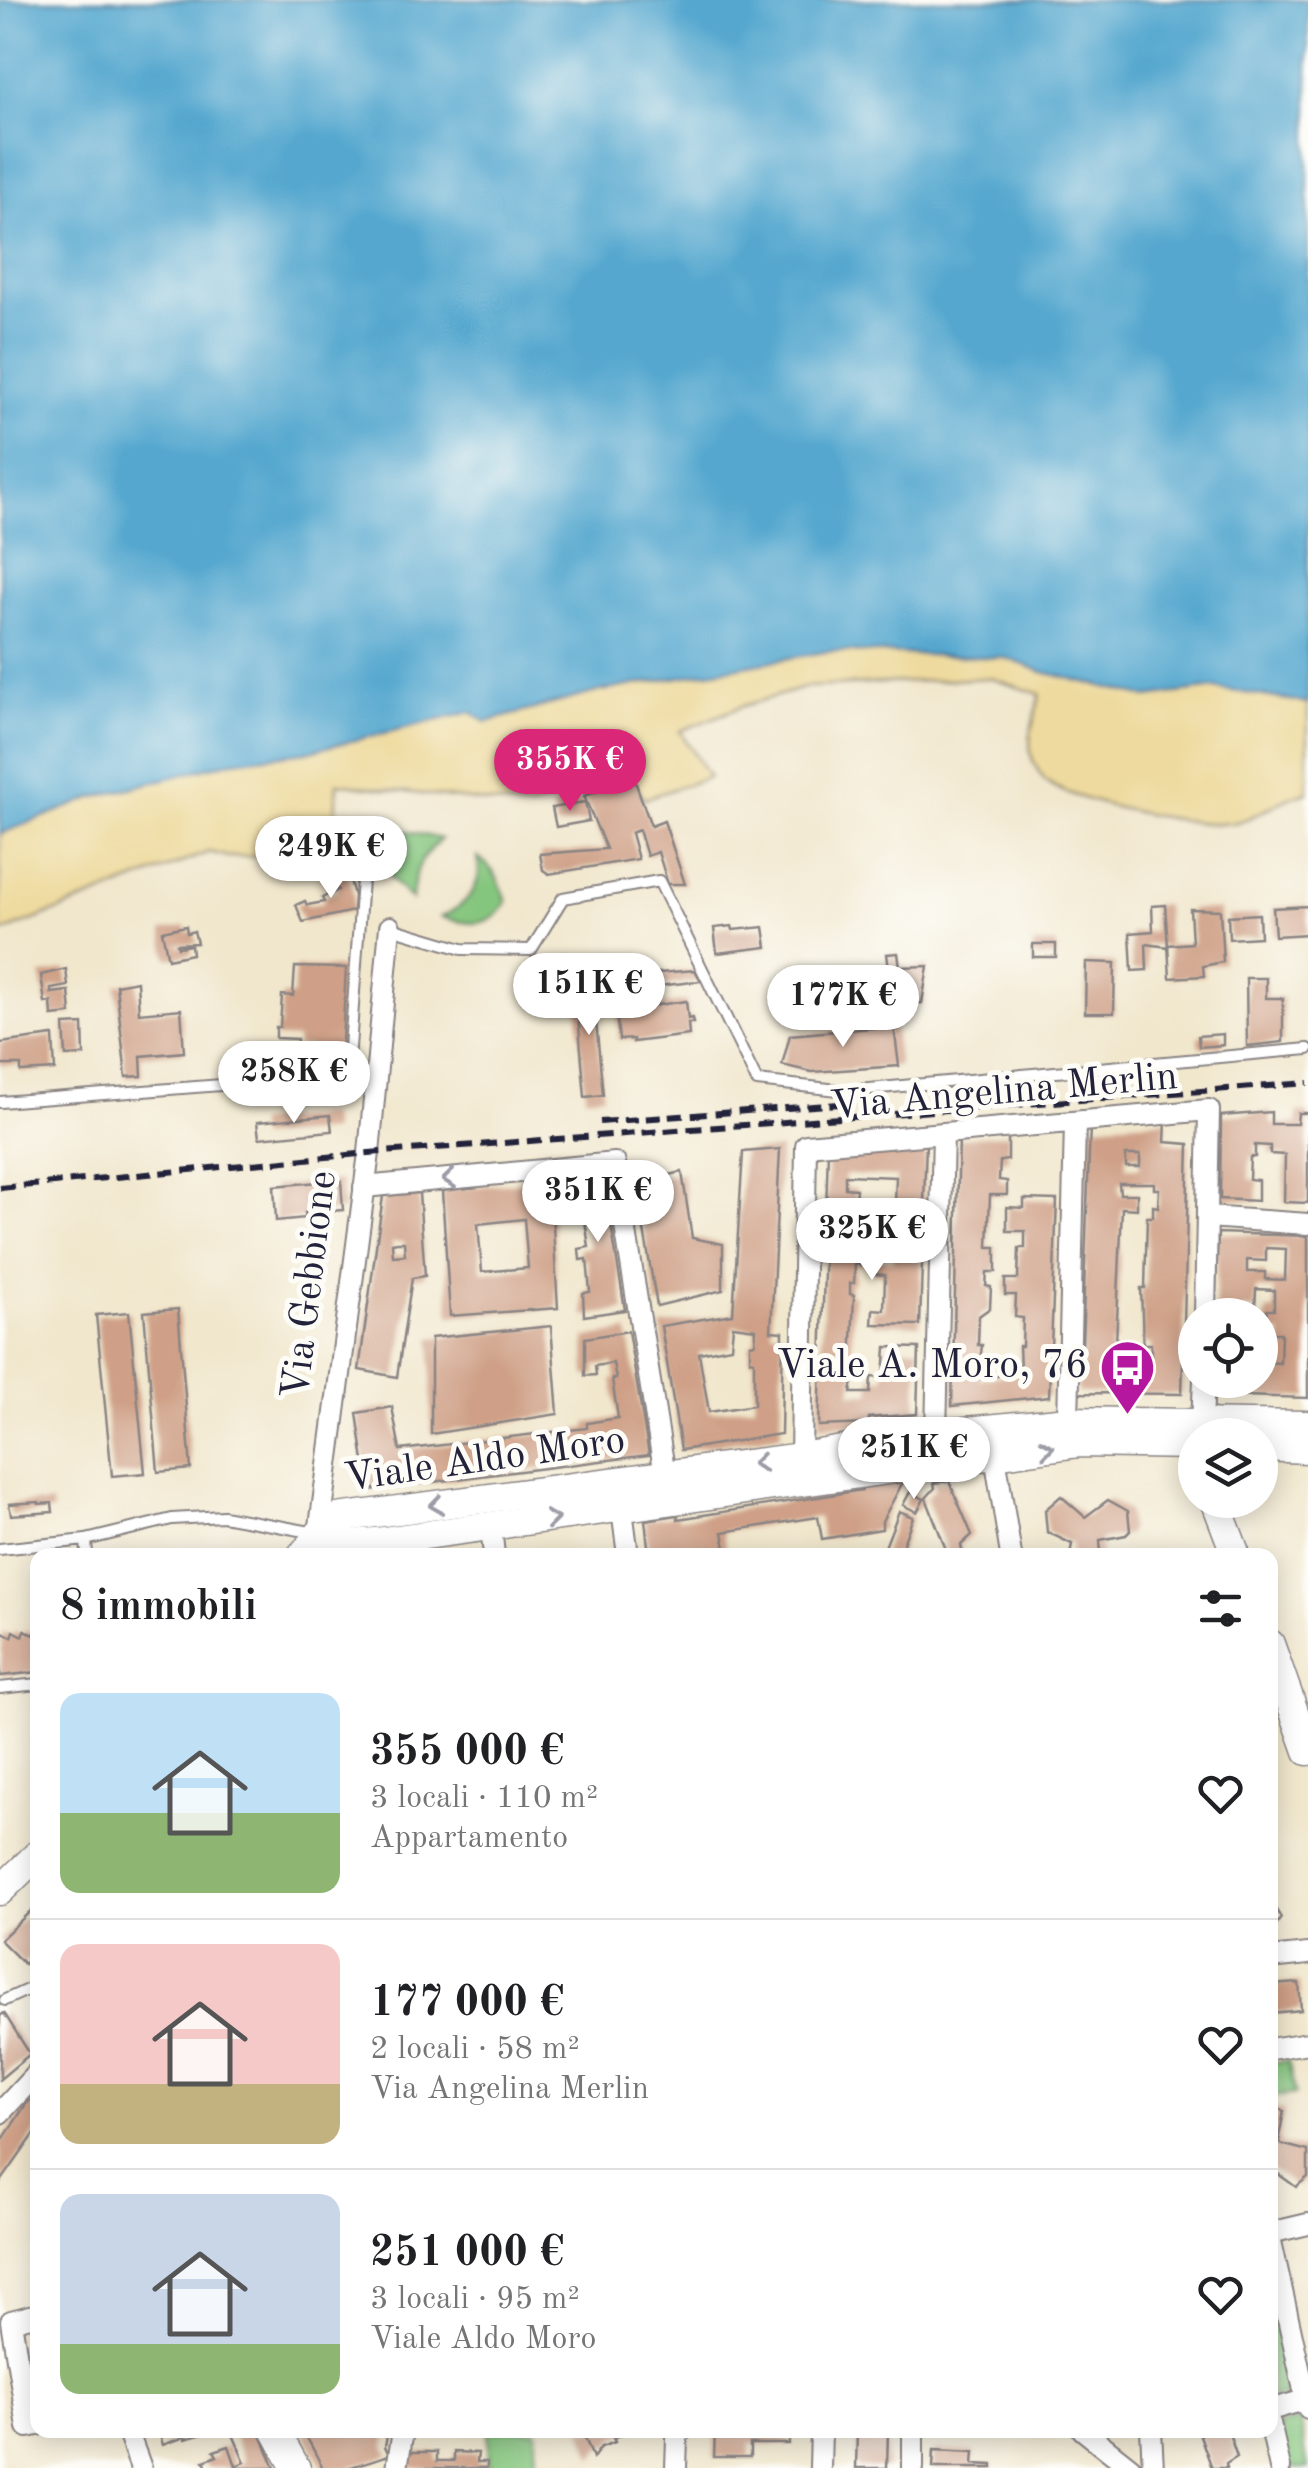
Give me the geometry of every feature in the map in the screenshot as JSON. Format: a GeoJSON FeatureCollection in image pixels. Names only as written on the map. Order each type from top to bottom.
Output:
{"type":"FeatureCollection","features":[{"type":"Feature","properties":{"kind":"street","name":"Via Gebbione"},"geometry":{"type":"LineString","coordinates":[[308,1548],[364,1188],[390,928]]}},
{"type":"Feature","properties":{"kind":"street","name":"Via Angelina Merlin"},"geometry":{"type":"LineString","coordinates":[[801,1457],[806,1145],[1209,1110],[1208,1217]]}},
{"type":"Feature","properties":{"kind":"street"},"geometry":{"type":"LineString","coordinates":[[1068,1420],[1075,1123]]}},
{"type":"Feature","properties":{"kind":"street"},"geometry":{"type":"LineString","coordinates":[[936,1434],[944,1133]]}},
{"type":"Feature","properties":{"kind":"street"},"geometry":{"type":"LineString","coordinates":[[364,1188],[616,1162],[665,1475]]}},
{"type":"Feature","properties":{"kind":"street"},"geometry":{"type":"LineString","coordinates":[[1206,1298],[1208,1217],[1308,1224]]}},
{"type":"Feature","properties":{"kind":"street","name":"Viale Aldo Moro"},"geometry":{"type":"LineString","coordinates":[[308,1548],[337,1518],[801,1457],[936,1434],[1068,1420],[1178,1432]]}},
{"type":"Feature","properties":{"kind":"street","name":"Viale Aldo Moro"},"geometry":{"type":"LineString","coordinates":[[1278,1427],[1308,1425]]}},
{"type":"Feature","properties":{"kind":"street","name":"Viale Aldo Moro"},"geometry":{"type":"LineString","coordinates":[[308,1548],[492,1541],[622,1510],[1079,1443],[1178,1436]]}},
{"type":"Feature","properties":{"kind":"street"},"geometry":{"type":"LineString","coordinates":[[1278,1448],[1308,1449]]}},
{"type":"Feature","properties":{"kind":"street"},"geometry":{"type":"LineString","coordinates":[[995,1456],[1009,1548]]}},
{"type":"Feature","properties":{"kind":"street"},"geometry":{"type":"LineString","coordinates":[[622,1510],[627,1548]]}},
{"type":"Feature","properties":{"kind":"street"},"geometry":{"type":"LineString","coordinates":[[1223,1518],[1233,1548]]}},
{"type":"Feature","properties":{"kind":"street"},"geometry":{"type":"LineString","coordinates":[[1279,1695],[1308,1751]]}},
{"type":"Feature","properties":{"kind":"street"},"geometry":{"type":"LineString","coordinates":[[0,1891],[30,1862]]}},
{"type":"Feature","properties":{"kind":"street"},"geometry":{"type":"LineString","coordinates":[[1278,1957],[1308,1954]]}},
{"type":"Feature","properties":{"kind":"street"},"geometry":{"type":"LineString","coordinates":[[1278,2048],[1308,2044]]}},
{"type":"Feature","properties":{"kind":"street"},"geometry":{"type":"LineString","coordinates":[[0,2113],[30,2081]]}},
{"type":"Feature","properties":{"kind":"street"},"geometry":{"type":"LineString","coordinates":[[1278,2233],[1308,2224]]}},
{"type":"Feature","properties":{"kind":"street"},"geometry":{"type":"LineString","coordinates":[[1278,2271],[1307,2402],[1278,2408]]}},
{"type":"Feature","properties":{"kind":"street"},"geometry":{"type":"LineString","coordinates":[[30,2316],[11,2321],[30,2426]]}},
{"type":"Feature","properties":{"kind":"street"},"geometry":{"type":"LineString","coordinates":[[130,2438],[142,2468]]}},
{"type":"Feature","properties":{"kind":"street"},"geometry":{"type":"LineString","coordinates":[[280,2438],[296,2468]]}},
{"type":"Feature","properties":{"kind":"street"},"geometry":{"type":"LineString","coordinates":[[397,2468],[402,2438]]}},
{"type":"Feature","properties":{"kind":"street"},"geometry":{"type":"LineString","coordinates":[[676,2468],[677,2438]]}},
{"type":"Feature","properties":{"kind":"street"},"geometry":{"type":"LineString","coordinates":[[820,2468],[821,2438]]}},
{"type":"Feature","properties":{"kind":"street"},"geometry":{"type":"LineString","coordinates":[[913,2438],[913,2468]]}},
{"type":"Feature","properties":{"kind":"street"},"geometry":{"type":"LineString","coordinates":[[1093,2438],[1132,2468]]}},
{"type":"Feature","properties":{"kind":"street"},"geometry":{"type":"LineString","coordinates":[[1151,2438],[1152,2468]]}},
{"type":"Feature","properties":{"kind":"street"},"geometry":{"type":"LineString","coordinates":[[1273,2438],[1280,2468]]}},
{"type":"Feature","properties":{"kind":"lane"},"geometry":{"type":"LineString","coordinates":[[348,1076],[363,866]]}},
{"type":"Feature","properties":{"kind":"lane"},"geometry":{"type":"LineString","coordinates":[[390,928],[462,949],[531,950],[563,898],[660,881],[757,1081],[847,1091],[1308,1049]]}},
{"type":"Feature","properties":{"kind":"lane"},"geometry":{"type":"LineString","coordinates":[[0,1102],[376,1073]]}},
{"type":"Feature","properties":{"kind":"lane"},"geometry":{"type":"LineString","coordinates":[[0,1548],[86,1540],[172,1519],[222,1516],[308,1548]]}},
{"type":"Feature","properties":{"kind":"lane"},"geometry":{"type":"LineString","coordinates":[[86,1540],[87,1548]]}},
{"type":"Feature","properties":{"kind":"lane"},"geometry":{"type":"LineString","coordinates":[[0,1688],[30,1685]]}},
{"type":"Feature","properties":{"kind":"lane"},"geometry":{"type":"LineString","coordinates":[[5,2000],[30,1988]]}},
{"type":"Feature","properties":{"kind":"green space"},"geometry":{"type":"Polygon","coordinates":[[[406,831],[441,839],[419,866],[412,900],[393,880],[383,857],[387,839],[406,831]]]}},
{"type":"Feature","properties":{"kind":"green space"},"geometry":{"type":"Polygon","coordinates":[[[478,857],[496,877],[507,902],[493,917],[478,923],[441,917],[472,894],[478,877],[478,857]]]}},
{"type":"Feature","properties":{"kind":"green space"},"geometry":{"type":"Polygon","coordinates":[[[1288,2061],[1295,2094],[1278,2096],[1278,2062],[1288,2061]]]}},
{"type":"Feature","properties":{"kind":"green space"},"geometry":{"type":"Polygon","coordinates":[[[1278,2319],[1294,2394],[1278,2398],[1278,2319]]]}},
{"type":"Feature","properties":{"kind":"green space"},"geometry":{"type":"Polygon","coordinates":[[[1300,2420],[1308,2468],[1286,2468],[1278,2426],[1300,2420]]]}},
{"type":"Feature","properties":{"kind":"green space"},"geometry":{"type":"Polygon","coordinates":[[[488,2438],[536,2438],[537,2468],[489,2468],[488,2438]]]}},
{"type":"Feature","properties":{"kind":"sand"},"geometry":{"type":"Polygon","coordinates":[[[830,651],[1006,658],[1043,672],[1147,697],[1214,688],[1308,703],[1308,792],[1231,823],[1192,822],[1135,812],[1080,797],[1044,779],[1030,747],[1040,694],[990,678],[807,687],[680,731],[709,777],[644,799],[631,774],[529,808],[337,783],[333,854],[229,857],[209,852],[0,933],[0,834],[92,798],[233,761],[306,752],[471,712],[487,722],[600,691],[830,651]]]}},
{"type":"Feature","properties":{"kind":"water"},"geometry":{"type":"Polygon","coordinates":[[[0,0],[1308,0],[1308,703],[1214,688],[1147,697],[1043,672],[1006,658],[830,651],[600,691],[486,722],[471,712],[306,752],[233,761],[92,798],[0,834],[0,0]]]}},
{"type":"Feature","properties":{"kind":"building"},"geometry":{"type":"Polygon","coordinates":[[[634,778],[651,826],[664,821],[685,884],[668,884],[658,852],[647,856],[639,830],[631,833],[638,859],[549,874],[543,870],[540,854],[606,849],[584,796],[634,778]]]}},
{"type":"Feature","properties":{"kind":"building"},"geometry":{"type":"Polygon","coordinates":[[[585,802],[589,821],[556,827],[552,808],[585,802]]]}},
{"type":"Feature","properties":{"kind":"building"},"geometry":{"type":"Polygon","coordinates":[[[348,872],[353,911],[303,922],[296,905],[305,901],[307,905],[324,902],[322,898],[338,890],[331,874],[348,872]]]}},
{"type":"Feature","properties":{"kind":"building"},"geometry":{"type":"Polygon","coordinates":[[[1165,905],[1168,947],[1146,944],[1147,970],[1132,971],[1130,933],[1153,931],[1152,906],[1165,905]]]}},
{"type":"Feature","properties":{"kind":"building"},"geometry":{"type":"Polygon","coordinates":[[[1308,906],[1308,934],[1275,936],[1273,908],[1308,906]]]}},
{"type":"Feature","properties":{"kind":"building"},"geometry":{"type":"Polygon","coordinates":[[[1190,909],[1220,910],[1223,962],[1203,966],[1204,976],[1170,978],[1168,945],[1192,943],[1190,909]]]}},
{"type":"Feature","properties":{"kind":"building"},"geometry":{"type":"Polygon","coordinates":[[[1259,914],[1260,937],[1229,939],[1228,916],[1259,914]]]}},
{"type":"Feature","properties":{"kind":"building"},"geometry":{"type":"Polygon","coordinates":[[[186,926],[187,933],[194,931],[197,943],[177,944],[191,945],[192,954],[168,959],[162,931],[186,926]]]}},
{"type":"Feature","properties":{"kind":"building"},"geometry":{"type":"Polygon","coordinates":[[[732,926],[733,930],[764,927],[767,947],[717,953],[714,928],[732,926]]]}},
{"type":"Feature","properties":{"kind":"building"},"geometry":{"type":"Polygon","coordinates":[[[1033,944],[1056,944],[1056,957],[1033,957],[1033,944]]]}},
{"type":"Feature","properties":{"kind":"building"},"geometry":{"type":"Polygon","coordinates":[[[898,953],[900,967],[928,966],[922,1003],[894,1006],[887,954],[898,953]]]}},
{"type":"Feature","properties":{"kind":"building"},"geometry":{"type":"Polygon","coordinates":[[[1086,962],[1115,963],[1114,1013],[1085,1013],[1086,962]]]}},
{"type":"Feature","properties":{"kind":"building"},"geometry":{"type":"Polygon","coordinates":[[[295,967],[346,968],[341,1061],[321,1062],[320,1047],[297,1046],[297,1039],[276,1038],[282,995],[293,996],[295,967]]]}},
{"type":"Feature","properties":{"kind":"building"},"geometry":{"type":"Polygon","coordinates":[[[66,969],[68,986],[51,989],[51,993],[69,991],[71,1014],[52,1016],[51,1002],[45,1003],[41,975],[66,969]]]}},
{"type":"Feature","properties":{"kind":"building"},"geometry":{"type":"Polygon","coordinates":[[[695,970],[701,981],[649,987],[648,974],[695,970]]]}},
{"type":"Feature","properties":{"kind":"building"},"geometry":{"type":"Polygon","coordinates":[[[1246,978],[1266,978],[1266,998],[1283,998],[1283,1042],[1247,1046],[1246,978]]]}},
{"type":"Feature","properties":{"kind":"building"},"geometry":{"type":"Polygon","coordinates":[[[592,979],[603,1095],[585,1097],[575,980],[592,979]]]}},
{"type":"Feature","properties":{"kind":"building"},"geometry":{"type":"Polygon","coordinates":[[[137,981],[139,1013],[181,1009],[184,1052],[141,1056],[142,1076],[126,1077],[116,985],[137,981]]]}},
{"type":"Feature","properties":{"kind":"building"},"geometry":{"type":"Polygon","coordinates":[[[686,1001],[688,1019],[692,1018],[693,1023],[688,1023],[689,1035],[619,1040],[616,1011],[686,1001]]]}},
{"type":"Feature","properties":{"kind":"building"},"geometry":{"type":"Polygon","coordinates":[[[83,1024],[84,1055],[66,1056],[64,1025],[83,1024]]]}},
{"type":"Feature","properties":{"kind":"building"},"geometry":{"type":"Polygon","coordinates":[[[894,1026],[899,1066],[812,1072],[782,1065],[790,1035],[894,1026]]]}},
{"type":"Feature","properties":{"kind":"building"},"geometry":{"type":"Polygon","coordinates":[[[1223,1034],[1223,1045],[1199,1047],[1198,1036],[1223,1034]]]}},
{"type":"Feature","properties":{"kind":"building"},"geometry":{"type":"Polygon","coordinates":[[[53,1036],[55,1070],[21,1072],[21,1065],[0,1065],[0,1043],[53,1036]]]}},
{"type":"Feature","properties":{"kind":"building"},"geometry":{"type":"Polygon","coordinates":[[[1271,1112],[1271,1124],[1297,1124],[1298,1113],[1308,1113],[1308,1203],[1284,1202],[1285,1155],[1270,1154],[1270,1146],[1255,1145],[1249,1179],[1258,1180],[1258,1201],[1220,1199],[1221,1116],[1271,1112]]]}},
{"type":"Feature","properties":{"kind":"building"},"geometry":{"type":"Polygon","coordinates":[[[330,1115],[332,1131],[259,1138],[257,1122],[330,1115]]]}},
{"type":"Feature","properties":{"kind":"building"},"geometry":{"type":"Polygon","coordinates":[[[1166,1120],[1165,1142],[1189,1144],[1185,1298],[1178,1298],[1178,1394],[1077,1393],[1081,1373],[1090,1125],[1166,1120]],[[1126,1155],[1126,1167],[1140,1167],[1140,1155],[1126,1155]],[[1119,1183],[1120,1194],[1137,1194],[1137,1209],[1122,1208],[1116,1343],[1111,1343],[1111,1352],[1132,1352],[1132,1361],[1151,1361],[1151,1344],[1143,1344],[1141,1288],[1145,1288],[1147,1217],[1153,1217],[1153,1206],[1158,1207],[1159,1189],[1154,1189],[1154,1183],[1119,1183]]]}},
{"type":"Feature","properties":{"kind":"building"},"geometry":{"type":"Polygon","coordinates":[[[1008,1134],[1008,1160],[1000,1161],[999,1180],[1007,1181],[1007,1195],[990,1195],[988,1247],[996,1247],[996,1272],[987,1272],[990,1308],[979,1316],[978,1345],[982,1345],[978,1379],[1012,1374],[1020,1369],[1023,1318],[1015,1317],[1016,1295],[1005,1295],[1005,1279],[1018,1279],[1019,1248],[1025,1248],[1025,1231],[1007,1231],[1007,1207],[1024,1208],[1024,1199],[1057,1200],[1049,1396],[952,1406],[959,1138],[1008,1134]]]}},
{"type":"Feature","properties":{"kind":"building"},"geometry":{"type":"Polygon","coordinates":[[[926,1141],[920,1325],[872,1324],[873,1309],[884,1310],[885,1275],[874,1274],[874,1259],[893,1260],[896,1177],[845,1175],[845,1188],[856,1189],[855,1202],[861,1202],[860,1238],[855,1238],[854,1250],[864,1250],[864,1265],[855,1264],[854,1283],[850,1283],[850,1294],[854,1295],[851,1364],[856,1364],[851,1393],[870,1393],[871,1377],[884,1378],[886,1347],[919,1348],[917,1414],[869,1418],[869,1424],[819,1426],[828,1149],[926,1141]]]}},
{"type":"Feature","properties":{"kind":"building"},"geometry":{"type":"Polygon","coordinates":[[[780,1149],[771,1331],[783,1332],[781,1434],[681,1450],[661,1326],[733,1314],[743,1152],[780,1149]],[[733,1326],[731,1347],[699,1353],[709,1412],[754,1405],[750,1344],[755,1343],[756,1329],[733,1326]]]}},
{"type":"Feature","properties":{"kind":"building"},"geometry":{"type":"Polygon","coordinates":[[[602,1169],[625,1310],[584,1316],[583,1293],[590,1292],[587,1259],[580,1260],[579,1249],[589,1247],[572,1174],[602,1169]]]}},
{"type":"Feature","properties":{"kind":"building"},"geometry":{"type":"Polygon","coordinates":[[[682,1172],[692,1238],[723,1244],[723,1290],[657,1306],[636,1183],[682,1172]]]}},
{"type":"Feature","properties":{"kind":"building"},"geometry":{"type":"Polygon","coordinates":[[[550,1178],[558,1308],[450,1316],[442,1191],[550,1178]],[[524,1219],[478,1224],[482,1272],[528,1268],[524,1219]]]}},
{"type":"Feature","properties":{"kind":"building"},"geometry":{"type":"Polygon","coordinates":[[[341,1180],[343,1210],[305,1213],[306,1218],[276,1221],[274,1186],[341,1180]]]}},
{"type":"Feature","properties":{"kind":"building"},"geometry":{"type":"Polygon","coordinates":[[[419,1193],[425,1276],[412,1278],[397,1377],[359,1370],[383,1196],[419,1193]],[[404,1242],[392,1243],[393,1256],[405,1255],[404,1242]]]}},
{"type":"Feature","properties":{"kind":"building"},"geometry":{"type":"Polygon","coordinates":[[[1218,1233],[1308,1236],[1308,1398],[1278,1397],[1278,1298],[1274,1298],[1274,1290],[1256,1289],[1256,1298],[1216,1298],[1218,1233]],[[1266,1248],[1266,1261],[1247,1260],[1247,1272],[1265,1272],[1265,1279],[1285,1280],[1286,1249],[1266,1248]]]}},
{"type":"Feature","properties":{"kind":"building"},"geometry":{"type":"Polygon","coordinates":[[[178,1309],[191,1469],[158,1472],[144,1312],[178,1309]]]}},
{"type":"Feature","properties":{"kind":"building"},"geometry":{"type":"Polygon","coordinates":[[[129,1312],[145,1473],[112,1476],[96,1315],[129,1312]]]}},
{"type":"Feature","properties":{"kind":"building"},"geometry":{"type":"Polygon","coordinates":[[[551,1326],[558,1414],[431,1434],[431,1338],[551,1326]]]}},
{"type":"Feature","properties":{"kind":"building"},"geometry":{"type":"Polygon","coordinates":[[[628,1331],[649,1455],[368,1490],[357,1413],[392,1407],[400,1450],[587,1428],[587,1423],[618,1418],[613,1363],[595,1366],[596,1375],[585,1376],[585,1338],[628,1331]]]}},
{"type":"Feature","properties":{"kind":"building"},"geometry":{"type":"Polygon","coordinates":[[[904,1480],[882,1521],[882,1529],[822,1539],[818,1517],[723,1532],[726,1548],[648,1548],[645,1520],[678,1515],[678,1519],[904,1480]]]}},
{"type":"Feature","properties":{"kind":"building"},"geometry":{"type":"Polygon","coordinates":[[[949,1481],[972,1535],[962,1548],[945,1548],[926,1498],[935,1488],[934,1483],[949,1481]]]}},
{"type":"Feature","properties":{"kind":"building"},"geometry":{"type":"Polygon","coordinates":[[[910,1492],[924,1499],[917,1512],[903,1505],[910,1492]]]}},
{"type":"Feature","properties":{"kind":"building"},"geometry":{"type":"Polygon","coordinates":[[[1061,1496],[1085,1517],[1108,1500],[1128,1511],[1130,1531],[1100,1540],[1101,1548],[1071,1548],[1072,1544],[1047,1532],[1045,1510],[1061,1496]]]}},
{"type":"Feature","properties":{"kind":"building"},"geometry":{"type":"Polygon","coordinates":[[[52,1503],[53,1512],[11,1515],[9,1504],[52,1503]]]}},
{"type":"Feature","properties":{"kind":"building"},"geometry":{"type":"Polygon","coordinates":[[[899,1511],[913,1517],[902,1548],[885,1548],[899,1511]]]}},
{"type":"Feature","properties":{"kind":"building"},"geometry":{"type":"Polygon","coordinates":[[[25,1630],[30,1633],[30,1673],[0,1676],[3,1632],[12,1637],[14,1631],[23,1636],[25,1630]]]}},
{"type":"Feature","properties":{"kind":"building"},"geometry":{"type":"Polygon","coordinates":[[[30,1912],[30,1958],[24,1964],[0,1940],[30,1912]]]}},
{"type":"Feature","properties":{"kind":"building"},"geometry":{"type":"Polygon","coordinates":[[[1299,1983],[1301,2010],[1278,2012],[1278,1984],[1299,1983]]]}},
{"type":"Feature","properties":{"kind":"building"},"geometry":{"type":"Polygon","coordinates":[[[4,2013],[30,2054],[0,2079],[0,2016],[4,2013]]]}},
{"type":"Feature","properties":{"kind":"building"},"geometry":{"type":"Polygon","coordinates":[[[30,2101],[30,2140],[0,2183],[0,2144],[30,2101]]]}},
{"type":"Feature","properties":{"kind":"building"},"geometry":{"type":"Polygon","coordinates":[[[1278,2109],[1284,2111],[1281,2144],[1308,2151],[1308,2177],[1296,2187],[1278,2174],[1278,2109]]]}},
{"type":"Feature","properties":{"kind":"building"},"geometry":{"type":"Polygon","coordinates":[[[161,2438],[182,2438],[163,2445],[161,2438]]]}},
{"type":"Feature","properties":{"kind":"building"},"geometry":{"type":"Polygon","coordinates":[[[234,2438],[262,2438],[275,2468],[207,2468],[204,2461],[217,2456],[214,2451],[229,2446],[236,2466],[245,2462],[234,2438]]]}},
{"type":"Feature","properties":{"kind":"building"},"geometry":{"type":"Polygon","coordinates":[[[307,2438],[386,2438],[389,2455],[348,2468],[323,2468],[307,2438]]]}},
{"type":"Feature","properties":{"kind":"building"},"geometry":{"type":"Polygon","coordinates":[[[585,2438],[613,2438],[615,2442],[601,2447],[593,2458],[585,2438]]]}},
{"type":"Feature","properties":{"kind":"building"},"geometry":{"type":"Polygon","coordinates":[[[715,2438],[789,2438],[789,2444],[750,2444],[750,2457],[714,2457],[715,2438]]]}},
{"type":"Feature","properties":{"kind":"building"},"geometry":{"type":"Polygon","coordinates":[[[857,2438],[888,2438],[887,2468],[856,2468],[857,2438]]]}},
{"type":"Feature","properties":{"kind":"building"},"geometry":{"type":"Polygon","coordinates":[[[1201,2438],[1231,2438],[1237,2457],[1226,2464],[1227,2468],[1212,2468],[1201,2438]]]}},
{"type":"Feature","properties":{"kind":"building"},"geometry":{"type":"Polygon","coordinates":[[[934,2450],[974,2452],[973,2464],[993,2468],[933,2468],[934,2450]]]}},
{"type":"Feature","properties":{"kind":"building"},"geometry":{"type":"Polygon","coordinates":[[[403,2452],[437,2452],[437,2461],[454,2461],[454,2452],[478,2453],[477,2462],[487,2462],[487,2468],[403,2468],[403,2452]]]}},
{"type":"Feature","properties":{"kind":"railway"},"geometry":{"type":"LineString","coordinates":[[0,1188],[369,1153],[1308,1083]]}},
{"type":"Feature","properties":{"kind":"railway"},"geometry":{"type":"LineString","coordinates":[[600,1122],[854,1103]]}},
{"type":"Feature","properties":{"kind":"place","name":"Viale A. Moro, 76"},"geometry":{"type":"Point","coordinates":[1127,1416]}}]}
